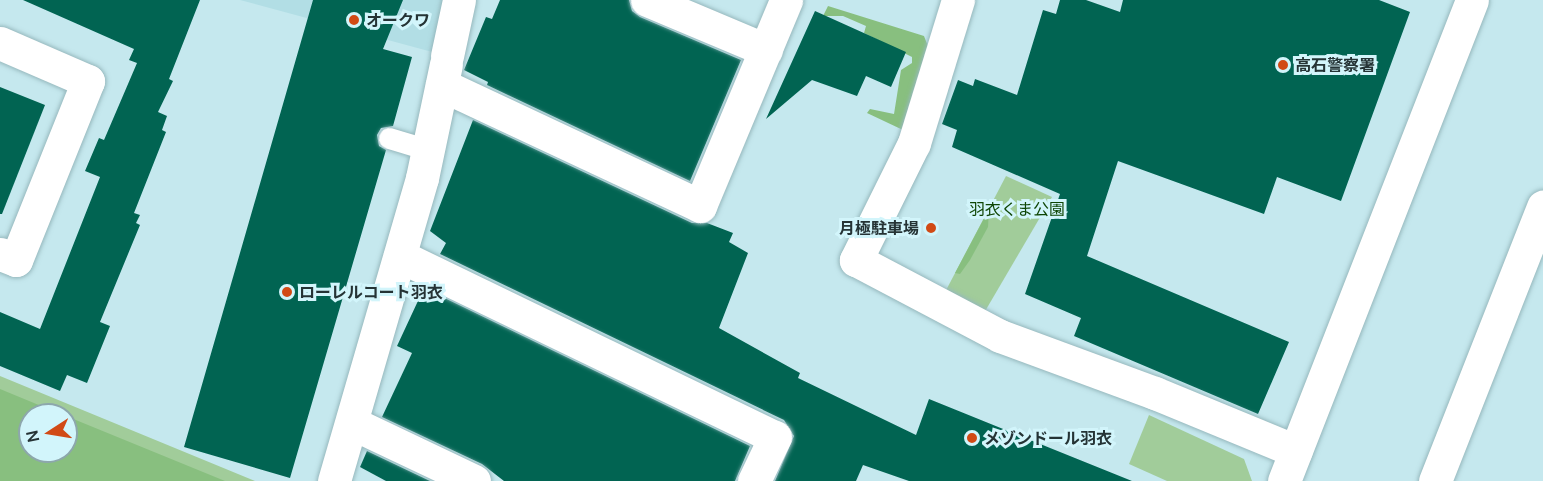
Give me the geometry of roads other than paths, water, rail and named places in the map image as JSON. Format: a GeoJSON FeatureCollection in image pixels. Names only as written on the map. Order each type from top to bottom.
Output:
{"type":"FeatureCollection","features":[{"type":"Feature","properties":{"kind":"street"},"geometry":{"type":"LineString","coordinates":[[334,481],[429,150],[459,0]]}},
{"type":"Feature","properties":{"kind":"street"},"geometry":{"type":"LineString","coordinates":[[647,0],[766,50]]}},
{"type":"Feature","properties":{"kind":"street"},"geometry":{"type":"LineString","coordinates":[[445,70],[700,206],[786,0]]}},
{"type":"Feature","properties":{"kind":"street"},"geometry":{"type":"LineString","coordinates":[[958,0],[914,143],[856,260],[1000,336],[1155,393],[1296,451]]}},
{"type":"Feature","properties":{"kind":"street"},"geometry":{"type":"LineString","coordinates":[[1284,481],[1472,0]]}},
{"type":"Feature","properties":{"kind":"street"},"geometry":{"type":"LineString","coordinates":[[0,43],[88,81],[16,260],[0,254]]}},
{"type":"Feature","properties":{"kind":"street"},"geometry":{"type":"LineString","coordinates":[[1435,481],[1543,207]]}},
{"type":"Feature","properties":{"kind":"street"},"geometry":{"type":"LineString","coordinates":[[400,256],[775,437],[754,481]]}},
{"type":"Feature","properties":{"kind":"street"},"geometry":{"type":"LineString","coordinates":[[352,423],[474,481]]}},
{"type":"Feature","properties":{"kind":"lane"},"geometry":{"type":"LineString","coordinates":[[389,138],[429,150]]}},
{"type":"Feature","properties":{"kind":"place","name":"オークワ"},"geometry":{"type":"Point","coordinates":[354,20]}},
{"type":"Feature","properties":{"kind":"place","name":"高石警察署"},"geometry":{"type":"Point","coordinates":[1283,65]}},
{"type":"Feature","properties":{"kind":"place","name":"月極駐車場"},"geometry":{"type":"Point","coordinates":[931,228]}},
{"type":"Feature","properties":{"kind":"place","name":"ローレルコート羽衣"},"geometry":{"type":"Point","coordinates":[287,292]}},
{"type":"Feature","properties":{"kind":"place","name":"メゾンドール羽衣"},"geometry":{"type":"Point","coordinates":[972,438]}},
{"type":"Feature","properties":{"kind":"park label","name":"羽衣くま公園"},"geometry":{"type":"Point","coordinates":[1017,209]}}]}
